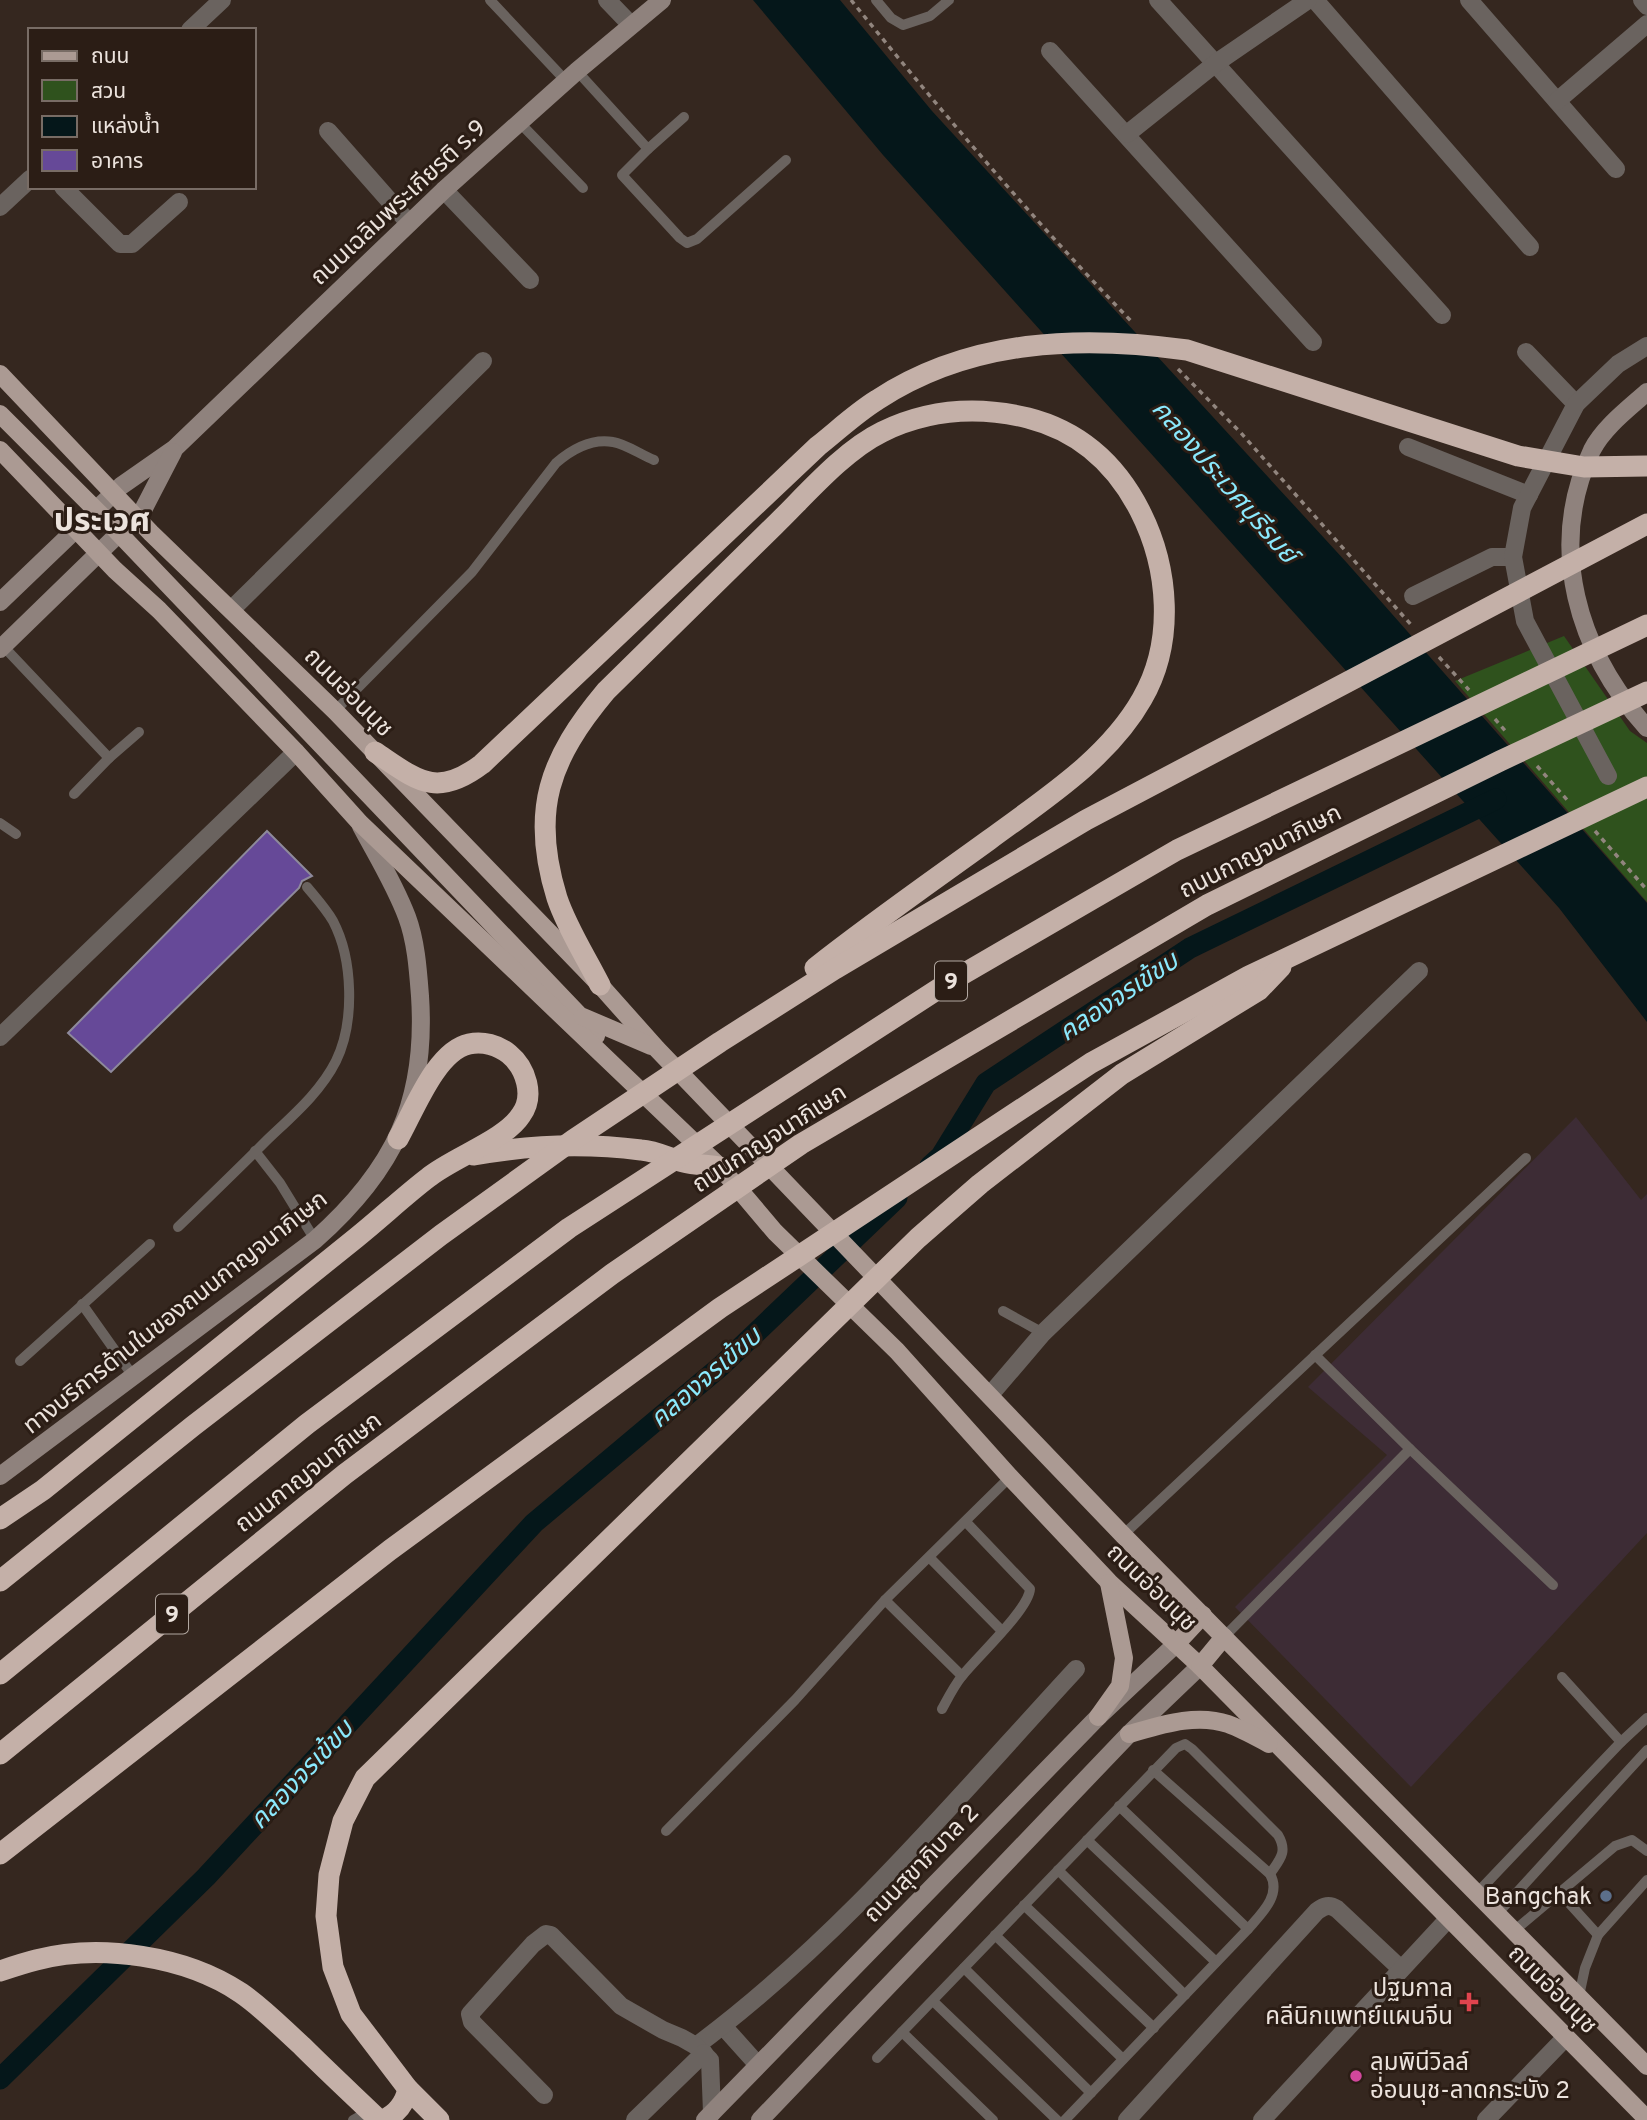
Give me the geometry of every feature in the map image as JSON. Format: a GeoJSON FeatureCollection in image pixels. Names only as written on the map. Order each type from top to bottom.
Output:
{"type":"FeatureCollection","features":[{"type":"Feature","properties":{"kind":"highway"},"geometry":{"type":"LineString","coordinates":[[374,752],[425,782],[442,783],[463,778],[482,764],[818,446],[876,400],[921,374],[1011,347],[1074,341],[1133,342],[1187,350],[1518,456],[1584,467],[1647,466]]}},
{"type":"Feature","properties":{"kind":"highway"},"geometry":{"type":"LineString","coordinates":[[600,985],[558,900],[546,855],[544,813],[551,780],[568,740],[606,691],[835,466],[880,433],[922,416],[965,409],[1003,412],[1041,422],[1079,439],[1106,460],[1131,493],[1148,527],[1159,564],[1165,597],[1164,629],[1156,664],[1143,698],[1116,735],[1081,769],[1025,814],[870,925],[720,1042]]}},
{"type":"Feature","properties":{"kind":"highway"},"geometry":{"type":"LineString","coordinates":[[0,1581],[193,1426],[510,1184],[720,1042],[846,962],[1086,820],[1647,524]]}},
{"type":"Feature","properties":{"kind":"highway","name":"ถนนกาญจนาภิเษก"},"geometry":{"type":"LineString","coordinates":[[0,1674],[307,1424],[569,1228],[946,984],[1177,850],[1647,625]]}},
{"type":"Feature","properties":{"kind":"highway","name":"ถนนกาญจนาภิเษก"},"geometry":{"type":"LineString","coordinates":[[0,1754],[345,1474],[612,1274],[801,1144],[1207,905],[1647,692]]}},
{"type":"Feature","properties":{"kind":"highway"},"geometry":{"type":"LineString","coordinates":[[0,1854],[390,1550],[720,1308],[1091,1063],[1250,976],[1647,787]]}},
{"type":"Feature","properties":{"kind":"highway"},"geometry":{"type":"LineString","coordinates":[[439,2120],[408,2089],[351,2014],[333,1967],[326,1916],[329,1875],[343,1821],[365,1778],[918,1238],[980,1184],[1122,1074],[1259,990],[1290,958]]}},
{"type":"Feature","properties":{"kind":"highway"},"geometry":{"type":"LineString","coordinates":[[0,1519],[43,1490],[426,1180],[512,1126],[524,1112],[528,1096],[526,1078],[517,1062],[499,1048],[477,1043],[459,1047],[450,1052],[436,1070],[398,1139]]}},
{"type":"Feature","properties":{"kind":"highway"},"geometry":{"type":"LineString","coordinates":[[458,1158],[516,1148],[562,1146],[641,1150],[656,1152],[682,1162],[720,1167]]}},
{"type":"Feature","properties":{"kind":"highway"},"geometry":{"type":"LineString","coordinates":[[0,1971],[37,1959],[85,1954],[124,1954],[164,1961],[208,1974],[242,1994],[275,2021],[371,2118],[398,2109],[405,2100],[408,2089]]}},
{"type":"Feature","properties":{"kind":"main road","name":"ถนนอ่อนนุช"},"geometry":{"type":"LineString","coordinates":[[0,374],[136,517],[335,711],[1124,1535],[1647,2066]]}},
{"type":"Feature","properties":{"kind":"main road","name":"ถนนอ่อนนุช"},"geometry":{"type":"LineString","coordinates":[[0,414],[112,526],[580,1016],[632,1083]]}},
{"type":"Feature","properties":{"kind":"main road"},"geometry":{"type":"LineString","coordinates":[[15,466],[26,474],[36,475],[44,474],[52,467],[57,448],[52,430]]}},
{"type":"Feature","properties":{"kind":"main road","name":"ถนนอ่อนนุช"},"geometry":{"type":"LineString","coordinates":[[0,450],[296,752],[360,824],[720,1167],[775,1231],[897,1351],[1109,1582],[1200,1666],[1647,2119]]}},
{"type":"Feature","properties":{"kind":"main road"},"geometry":{"type":"LineString","coordinates":[[159,610],[152,598],[155,579],[163,572],[171,570],[197,576]]}},
{"type":"Feature","properties":{"kind":"main road","name":"ถนนอ่อนนุช"},"geometry":{"type":"LineString","coordinates":[[580,1016],[657,1049]]}},
{"type":"Feature","properties":{"kind":"main road"},"geometry":{"type":"LineString","coordinates":[[1098,1717],[1120,1686],[1124,1658],[1109,1582]]}},
{"type":"Feature","properties":{"kind":"main road"},"geometry":{"type":"LineString","coordinates":[[1177,1644],[1203,1615]]}},
{"type":"Feature","properties":{"kind":"main road"},"geometry":{"type":"LineString","coordinates":[[1200,1666],[1224,1637]]}},
{"type":"Feature","properties":{"kind":"main road"},"geometry":{"type":"LineString","coordinates":[[1129,1734],[1172,1721],[1199,1720],[1227,1723],[1282,1750]]}},
{"type":"Feature","properties":{"kind":"street"},"geometry":{"type":"LineString","coordinates":[[607,0],[631,25]]}},
{"type":"Feature","properties":{"kind":"street","name":"ถนนเฉลิมพระเกียรติ ร.9"},"geometry":{"type":"LineString","coordinates":[[0,602],[114,493],[174,449],[444,190],[662,0]]}},
{"type":"Feature","properties":{"kind":"street"},"geometry":{"type":"LineString","coordinates":[[1158,0],[1442,315]]}},
{"type":"Feature","properties":{"kind":"street"},"geometry":{"type":"LineString","coordinates":[[1127,134],[1216,63],[1308,0]]}},
{"type":"Feature","properties":{"kind":"street"},"geometry":{"type":"LineString","coordinates":[[1315,0],[1530,247]]}},
{"type":"Feature","properties":{"kind":"street"},"geometry":{"type":"LineString","coordinates":[[1469,0],[1616,169]]}},
{"type":"Feature","properties":{"kind":"street"},"geometry":{"type":"LineString","coordinates":[[1642,0],[1647,6]]}},
{"type":"Feature","properties":{"kind":"street"},"geometry":{"type":"LineString","coordinates":[[192,28],[211,3]]}},
{"type":"Feature","properties":{"kind":"street"},"geometry":{"type":"LineString","coordinates":[[1557,101],[1647,24]]}},
{"type":"Feature","properties":{"kind":"street"},"geometry":{"type":"LineString","coordinates":[[1050,51],[1313,342]]}},
{"type":"Feature","properties":{"kind":"street"},"geometry":{"type":"LineString","coordinates":[[328,131],[410,223]]}},
{"type":"Feature","properties":{"kind":"street"},"geometry":{"type":"LineString","coordinates":[[0,207],[28,181]]}},
{"type":"Feature","properties":{"kind":"street"},"geometry":{"type":"LineString","coordinates":[[65,189],[120,244],[132,244],[178,202]]}},
{"type":"Feature","properties":{"kind":"street"},"geometry":{"type":"LineString","coordinates":[[444,190],[530,281]]}},
{"type":"Feature","properties":{"kind":"street"},"geometry":{"type":"LineString","coordinates":[[1608,776],[1525,621],[1513,557],[1522,508],[1576,404],[1618,364],[1647,346]]}},
{"type":"Feature","properties":{"kind":"street"},"geometry":{"type":"LineString","coordinates":[[1526,352],[1576,404]]}},
{"type":"Feature","properties":{"kind":"street"},"geometry":{"type":"LineString","coordinates":[[232,610],[483,361]]}},
{"type":"Feature","properties":{"kind":"street"},"geometry":{"type":"LineString","coordinates":[[1647,392],[1616,419],[1593,449],[1576,498],[1569,545],[1575,592],[1584,624],[1605,672],[1630,709],[1647,728]]}},
{"type":"Feature","properties":{"kind":"street"},"geometry":{"type":"LineString","coordinates":[[1408,447],[1529,495]]}},
{"type":"Feature","properties":{"kind":"street","name":"ถนนเฉลิมพระเกียรติ ร.9"},"geometry":{"type":"LineString","coordinates":[[1,647],[143,510],[174,449]]}},
{"type":"Feature","properties":{"kind":"street"},"geometry":{"type":"LineString","coordinates":[[1413,596],[1492,557],[1513,557]]}},
{"type":"Feature","properties":{"kind":"street"},"geometry":{"type":"LineString","coordinates":[[0,1037],[296,752]]}},
{"type":"Feature","properties":{"kind":"street","name":"ทางบริการด้านในของถนนกาญจนาภิเษก"},"geometry":{"type":"LineString","coordinates":[[0,1476],[315,1240],[341,1217],[364,1190],[398,1139],[411,1106],[417,1073],[421,1010],[418,968],[408,919],[394,886],[360,824]]}},
{"type":"Feature","properties":{"kind":"street"},"geometry":{"type":"LineString","coordinates":[[990,1395],[1043,1333],[1419,971]]}},
{"type":"Feature","properties":{"kind":"street","name":"ถนนสุขาภิบาล 2"},"geometry":{"type":"LineString","coordinates":[[708,2116],[1098,1717],[1177,1644]]}},
{"type":"Feature","properties":{"kind":"street"},"geometry":{"type":"LineString","coordinates":[[760,2120],[1129,1734],[1200,1666]]}},
{"type":"Feature","properties":{"kind":"street"},"geometry":{"type":"LineString","coordinates":[[635,2120],[723,2026],[785,1975],[853,1910],[1076,1669]]}},
{"type":"Feature","properties":{"kind":"street"},"geometry":{"type":"LineString","coordinates":[[1137,2116],[1324,1906],[1338,1909],[1401,1969]]}},
{"type":"Feature","properties":{"kind":"street"},"geometry":{"type":"LineString","coordinates":[[1262,2120],[1449,1919]]}},
{"type":"Feature","properties":{"kind":"street"},"geometry":{"type":"LineString","coordinates":[[544,2095],[472,2022],[470,2014],[533,1944],[546,1934],[551,1935],[621,2006],[700,2050],[710,2060],[708,2116]]}},
{"type":"Feature","properties":{"kind":"street"},"geometry":{"type":"LineString","coordinates":[[723,2026],[758,2065]]}},
{"type":"Feature","properties":{"kind":"street"},"geometry":{"type":"LineString","coordinates":[[1486,2120],[1566,2036]]}},
{"type":"Feature","properties":{"kind":"lane"},"geometry":{"type":"LineString","coordinates":[[490,0],[648,149]]}},
{"type":"Feature","properties":{"kind":"lane"},"geometry":{"type":"LineString","coordinates":[[876,0],[891,18],[903,24],[930,16],[949,0]]}},
{"type":"Feature","properties":{"kind":"lane"},"geometry":{"type":"LineString","coordinates":[[684,117],[622,175],[687,243],[697,239],[786,160]]}},
{"type":"Feature","properties":{"kind":"lane"},"geometry":{"type":"LineString","coordinates":[[519,122],[583,188]]}},
{"type":"Feature","properties":{"kind":"lane"},"geometry":{"type":"LineString","coordinates":[[335,711],[472,572],[556,463],[571,450],[593,443],[613,442],[654,460]]}},
{"type":"Feature","properties":{"kind":"lane"},"geometry":{"type":"LineString","coordinates":[[1,647],[109,758]]}},
{"type":"Feature","properties":{"kind":"lane"},"geometry":{"type":"LineString","coordinates":[[74,794],[139,732]]}},
{"type":"Feature","properties":{"kind":"lane"},"geometry":{"type":"LineString","coordinates":[[0,823],[16,834]]}},
{"type":"Feature","properties":{"kind":"lane"},"geometry":{"type":"LineString","coordinates":[[178,1227],[303,1105],[325,1079],[337,1059],[348,1019],[348,970],[343,946],[332,919],[307,887]]}},
{"type":"Feature","properties":{"kind":"lane"},"geometry":{"type":"LineString","coordinates":[[255,1152],[280,1183],[315,1240]]}},
{"type":"Feature","properties":{"kind":"lane"},"geometry":{"type":"LineString","coordinates":[[1124,1535],[1526,1158]]}},
{"type":"Feature","properties":{"kind":"lane"},"geometry":{"type":"LineString","coordinates":[[20,1360],[150,1244]]}},
{"type":"Feature","properties":{"kind":"lane"},"geometry":{"type":"LineString","coordinates":[[82,1304],[134,1376]]}},
{"type":"Feature","properties":{"kind":"lane"},"geometry":{"type":"LineString","coordinates":[[1003,1311],[1043,1333]]}},
{"type":"Feature","properties":{"kind":"lane"},"geometry":{"type":"LineString","coordinates":[[1315,1354],[1553,1585]]}},
{"type":"Feature","properties":{"kind":"lane"},"geometry":{"type":"LineString","coordinates":[[1224,1637],[1410,1449]]}},
{"type":"Feature","properties":{"kind":"lane"},"geometry":{"type":"LineString","coordinates":[[666,1831],[795,1700],[885,1600],[1010,1477]]}},
{"type":"Feature","properties":{"kind":"lane"},"geometry":{"type":"LineString","coordinates":[[942,1709],[962,1676],[1028,1600],[1030,1588],[966,1522]]}},
{"type":"Feature","properties":{"kind":"lane"},"geometry":{"type":"LineString","coordinates":[[930,1558],[1002,1631]]}},
{"type":"Feature","properties":{"kind":"lane"},"geometry":{"type":"LineString","coordinates":[[885,1600],[962,1676]]}},
{"type":"Feature","properties":{"kind":"lane"},"geometry":{"type":"LineString","coordinates":[[1562,1677],[1621,1742]]}},
{"type":"Feature","properties":{"kind":"lane"},"geometry":{"type":"LineString","coordinates":[[1477,1893],[1647,1718]]}},
{"type":"Feature","properties":{"kind":"lane"},"geometry":{"type":"LineString","coordinates":[[877,2057],[1176,1748],[1185,1744],[1192,1749],[1278,1835],[1284,1844],[1283,1854],[1270,1874]]}},
{"type":"Feature","properties":{"kind":"lane"},"geometry":{"type":"LineString","coordinates":[[1498,1913],[1647,1750]]}},
{"type":"Feature","properties":{"kind":"lane"},"geometry":{"type":"LineString","coordinates":[[1065,2120],[1248,1929],[1266,1909],[1273,1896],[1274,1887],[1270,1874],[1153,1770]]}},
{"type":"Feature","properties":{"kind":"lane"},"geometry":{"type":"LineString","coordinates":[[1119,1806],[1248,1929]]}},
{"type":"Feature","properties":{"kind":"lane"},"geometry":{"type":"LineString","coordinates":[[1087,1840],[1216,1962]]}},
{"type":"Feature","properties":{"kind":"lane"},"geometry":{"type":"LineString","coordinates":[[1515,1930],[1615,1846],[1632,1840],[1647,1851]]}},
{"type":"Feature","properties":{"kind":"lane"},"geometry":{"type":"LineString","coordinates":[[1058,1870],[1185,1995]]}},
{"type":"Feature","properties":{"kind":"lane"},"geometry":{"type":"LineString","coordinates":[[1579,1996],[1585,1968],[1598,1935],[1647,1880]]}},
{"type":"Feature","properties":{"kind":"lane"},"geometry":{"type":"LineString","coordinates":[[1559,1892],[1598,1935]]}},
{"type":"Feature","properties":{"kind":"lane"},"geometry":{"type":"LineString","coordinates":[[1024,1905],[1154,2028]]}},
{"type":"Feature","properties":{"kind":"lane"},"geometry":{"type":"LineString","coordinates":[[995,1936],[1123,2059]]}},
{"type":"Feature","properties":{"kind":"lane"},"geometry":{"type":"LineString","coordinates":[[964,1968],[1091,2093]]}},
{"type":"Feature","properties":{"kind":"lane"},"geometry":{"type":"LineString","coordinates":[[933,2001],[1058,2120]]}},
{"type":"Feature","properties":{"kind":"lane"},"geometry":{"type":"LineString","coordinates":[[902,2032],[993,2120]]}},
{"type":"Feature","properties":{"kind":"path"},"geometry":{"type":"LineString","coordinates":[[851,0],[1088,277],[1136,326]]}},
{"type":"Feature","properties":{"kind":"path"},"geometry":{"type":"LineString","coordinates":[[1174,365],[1241,433],[1416,631]]}},
{"type":"Feature","properties":{"kind":"path"},"geometry":{"type":"LineString","coordinates":[[1434,652],[1471,693]]}},
{"type":"Feature","properties":{"kind":"path"},"geometry":{"type":"LineString","coordinates":[[1490,714],[1508,734]]}},
{"type":"Feature","properties":{"kind":"path"},"geometry":{"type":"LineString","coordinates":[[1536,766],[1573,807]]}},
{"type":"Feature","properties":{"kind":"path"},"geometry":{"type":"LineString","coordinates":[[1590,826],[1647,890]]}},
{"type":"Feature","properties":{"kind":"shaded area"},"geometry":{"type":"Polygon","coordinates":[[[1576,1117],[1641,1200],[1647,1194],[1647,1533],[1411,1787],[1235,1607],[1387,1455],[1308,1387],[1576,1117]]]}},
{"type":"Feature","properties":{"kind":"green space"},"geometry":{"type":"Polygon","coordinates":[[[1564,636],[1630,731],[1647,743],[1647,902],[1455,681],[1564,636]]]}},
{"type":"Feature","properties":{"kind":"water","name":"คลองประเวศบุรีรมย์"},"geometry":{"type":"Polygon","coordinates":[[[753,0],[840,0],[932,111],[1347,563],[1647,903],[1647,1022],[1559,908],[883,155],[753,0]]]}},
{"type":"Feature","properties":{"kind":"building"},"geometry":{"type":"Polygon","coordinates":[[[267,831],[312,876],[302,881],[299,888],[111,1072],[68,1033],[267,831]]]}},
{"type":"Feature","properties":{"kind":"waterway","name":"คลองจรเข้ขบ"},"geometry":{"type":"LineString","coordinates":[[930,1166],[941,1156],[986,1083],[1190,948],[1496,799]]}},
{"type":"Feature","properties":{"kind":"waterway","name":"คลองจรเข้ขบ"},"geometry":{"type":"LineString","coordinates":[[0,2079],[206,1877],[534,1523],[721,1366],[897,1198]]}},
{"type":"Feature","properties":{"kind":"place","name":"Bangchak"},"geometry":{"type":"Point","coordinates":[1606,1896]}},
{"type":"Feature","properties":{"kind":"place","name":"ปฐมกาล คลีนิกแพทย์แผนจีน"},"geometry":{"type":"Point","coordinates":[1469,2002]}},
{"type":"Feature","properties":{"kind":"place","name":"ลุมพินีวิลล์ อ่อนนุช-ลาดกระบัง 2"},"geometry":{"type":"Point","coordinates":[1356,2076]}},
{"type":"Feature","properties":{"kind":"district","name":"ประเวศ"},"geometry":{"type":"Point","coordinates":[102,520]}}]}
